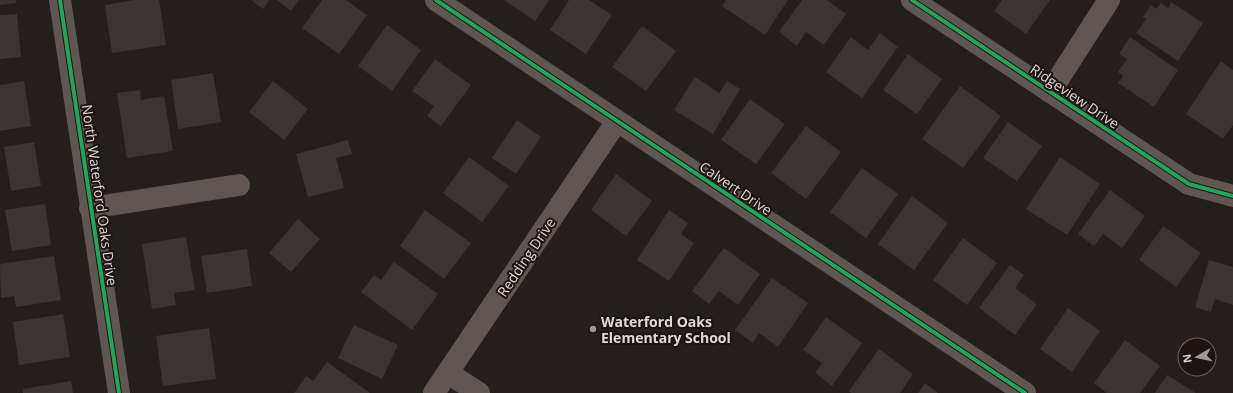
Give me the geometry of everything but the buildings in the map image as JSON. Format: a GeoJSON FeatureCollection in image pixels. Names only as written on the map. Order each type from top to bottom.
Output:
{"type":"FeatureCollection","features":[{"type":"Feature","properties":{"kind":"street","name":"North Waterford Oaks Drive"},"geometry":{"type":"LineString","coordinates":[[60,0],[90,208],[119,393]]}},
{"type":"Feature","properties":{"kind":"street","name":"Calvert Drive"},"geometry":{"type":"LineString","coordinates":[[436,0],[1025,393]]}},
{"type":"Feature","properties":{"kind":"street","name":"Ridgeview Drive"},"geometry":{"type":"LineString","coordinates":[[912,0],[1189,184],[1233,196]]}},
{"type":"Feature","properties":{"kind":"street"},"geometry":{"type":"LineString","coordinates":[[1050,92],[1110,0]]}},
{"type":"Feature","properties":{"kind":"street","name":"Redding Drive"},"geometry":{"type":"LineString","coordinates":[[434,393],[617,121]]}},
{"type":"Feature","properties":{"kind":"street"},"geometry":{"type":"LineString","coordinates":[[90,208],[239,185]]}},
{"type":"Feature","properties":{"kind":"street"},"geometry":{"type":"LineString","coordinates":[[448,373],[479,393]]}},
{"type":"Feature","properties":{"kind":"cycle path"},"geometry":{"type":"LineString","coordinates":[[60,0],[119,393]]}},
{"type":"Feature","properties":{"kind":"cycle path"},"geometry":{"type":"LineString","coordinates":[[436,0],[1025,393]]}},
{"type":"Feature","properties":{"kind":"cycle path"},"geometry":{"type":"LineString","coordinates":[[912,0],[1189,184],[1233,196]]}},
{"type":"Feature","properties":{"kind":"place","name":"Waterford Oaks Elementary School"},"geometry":{"type":"Point","coordinates":[593,329]}}]}
